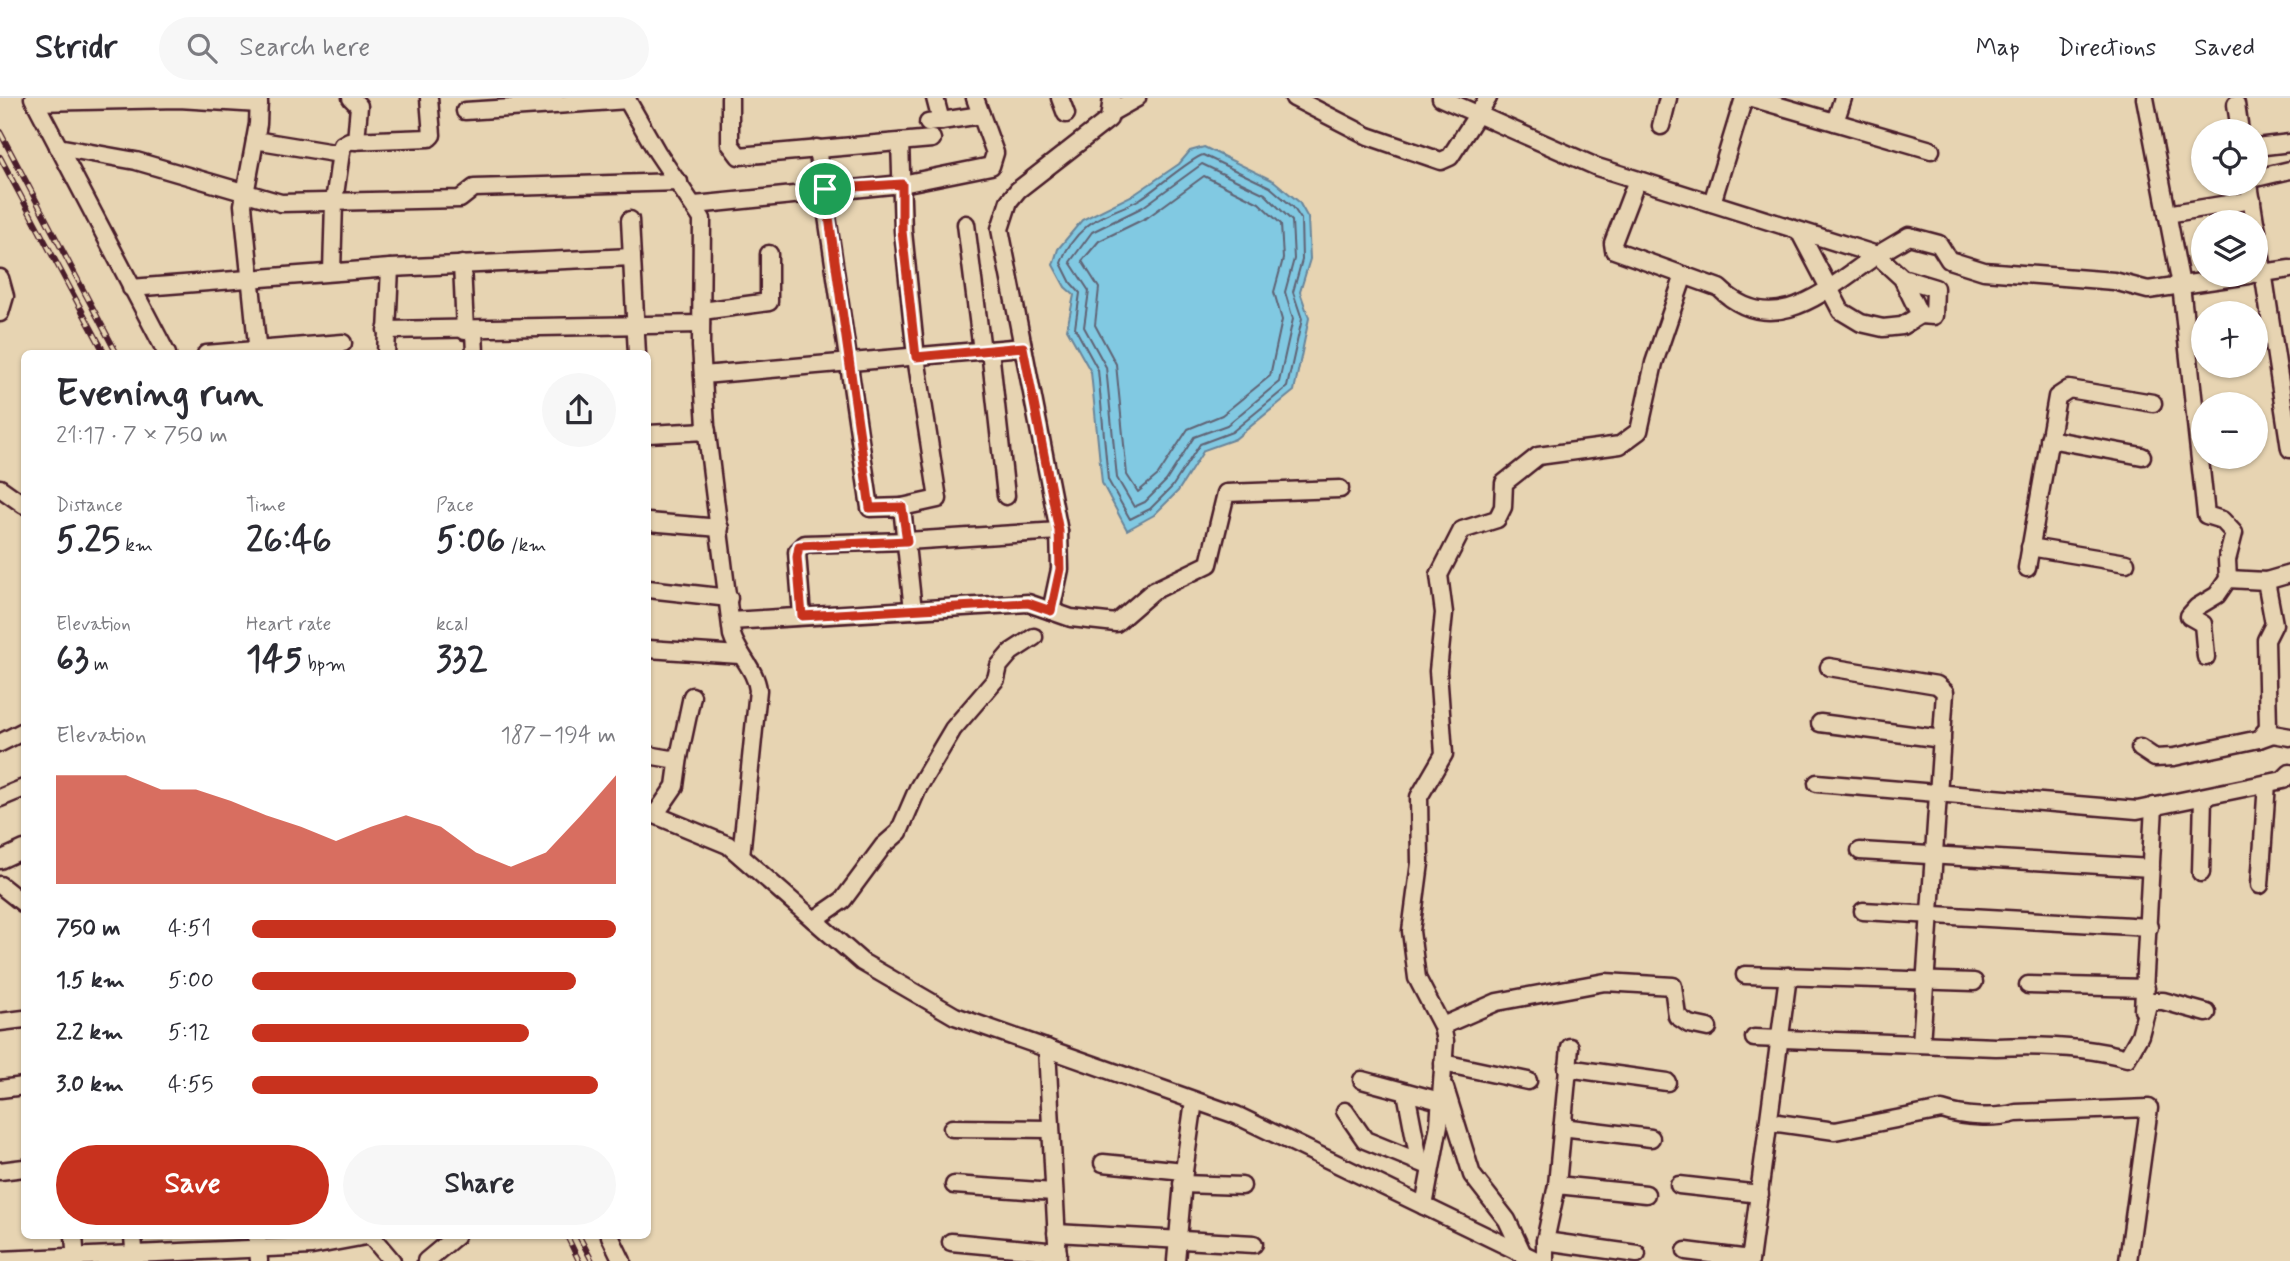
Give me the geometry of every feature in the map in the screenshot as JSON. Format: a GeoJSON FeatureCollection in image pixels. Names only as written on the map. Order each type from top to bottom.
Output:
{"type":"FeatureCollection","features":[{"type":"Feature","properties":{"kind":"street"},"geometry":{"type":"LineString","coordinates":[[351,98],[359,106],[356,141]]}},
{"type":"Feature","properties":{"kind":"street"},"geometry":{"type":"LineString","coordinates":[[332,272],[334,202],[340,153],[345,142],[429,138],[432,135],[429,98]]}},
{"type":"Feature","properties":{"kind":"street"},"geometry":{"type":"LineString","coordinates":[[730,98],[730,144],[739,156],[932,139]]}},
{"type":"Feature","properties":{"kind":"street"},"geometry":{"type":"LineString","coordinates":[[935,98],[934,122],[981,115]]}},
{"type":"Feature","properties":{"kind":"street"},"geometry":{"type":"LineString","coordinates":[[695,205],[825,189],[902,184],[991,166],[995,153],[975,98]]}},
{"type":"Feature","properties":{"kind":"street"},"geometry":{"type":"LineString","coordinates":[[1060,98],[1066,114]]}},
{"type":"Feature","properties":{"kind":"street"},"geometry":{"type":"LineString","coordinates":[[1051,611],[1060,569],[1059,531],[1000,229],[1003,214],[1018,190],[1105,124],[1112,105],[1137,98]]}},
{"type":"Feature","properties":{"kind":"street"},"geometry":{"type":"LineString","coordinates":[[1294,98],[1368,136],[1441,161],[1450,157],[1488,98]]}},
{"type":"Feature","properties":{"kind":"street"},"geometry":{"type":"LineString","coordinates":[[1441,98],[1476,116],[1597,167],[1877,255],[1902,278],[1920,315]]}},
{"type":"Feature","properties":{"kind":"street"},"geometry":{"type":"LineString","coordinates":[[1661,126],[1668,98]]}},
{"type":"Feature","properties":{"kind":"street"},"geometry":{"type":"LineString","coordinates":[[1712,203],[1744,98]]}},
{"type":"Feature","properties":{"kind":"street"},"geometry":{"type":"LineString","coordinates":[[1835,122],[1843,98]]}},
{"type":"Feature","properties":{"kind":"street"},"geometry":{"type":"LineString","coordinates":[[2145,98],[2181,285],[2206,515],[2222,520],[2234,533],[2233,548],[2227,560],[2228,579],[2217,596],[2197,607],[2189,616],[2203,624],[2206,657]]}},
{"type":"Feature","properties":{"kind":"street"},"geometry":{"type":"LineString","coordinates":[[465,111],[514,103],[627,99],[702,219],[703,375],[707,431],[731,621],[740,655],[757,682],[758,690],[741,856]]}},
{"type":"Feature","properties":{"kind":"street"},"geometry":{"type":"LineString","coordinates":[[1762,99],[1931,150]]}},
{"type":"Feature","properties":{"kind":"street"},"geometry":{"type":"LineString","coordinates":[[165,350],[34,100],[259,101],[243,205],[253,278],[258,350]]}},
{"type":"Feature","properties":{"kind":"street"},"geometry":{"type":"LineString","coordinates":[[2236,104],[2238,119]]}},
{"type":"Feature","properties":{"kind":"street"},"geometry":{"type":"LineString","coordinates":[[255,140],[340,153]]}},
{"type":"Feature","properties":{"kind":"street"},"geometry":{"type":"LineString","coordinates":[[817,148],[870,508],[902,507],[938,499],[916,357],[902,231],[900,142]]}},
{"type":"Feature","properties":{"kind":"street"},"geometry":{"type":"LineString","coordinates":[[2268,146],[2290,143]]}},
{"type":"Feature","properties":{"kind":"street"},"geometry":{"type":"LineString","coordinates":[[58,148],[136,162],[281,203],[460,199],[474,188],[678,182]]}},
{"type":"Feature","properties":{"kind":"street"},"geometry":{"type":"LineString","coordinates":[[2268,175],[2290,170]]}},
{"type":"Feature","properties":{"kind":"street"},"geometry":{"type":"LineString","coordinates":[[1637,180],[1613,243],[1614,250],[1719,288],[1729,297],[1759,312],[1798,307],[1909,236],[1939,244],[1949,260],[1984,271],[2114,281],[2148,290],[2191,284]]}},
{"type":"Feature","properties":{"kind":"street"},"geometry":{"type":"LineString","coordinates":[[2251,196],[2253,210]]}},
{"type":"Feature","properties":{"kind":"street"},"geometry":{"type":"LineString","coordinates":[[2167,214],[2252,200]]}},
{"type":"Feature","properties":{"kind":"street"},"geometry":{"type":"LineString","coordinates":[[630,220],[637,350]]}},
{"type":"Feature","properties":{"kind":"street"},"geometry":{"type":"LineString","coordinates":[[966,224],[1006,496]]}},
{"type":"Feature","properties":{"kind":"street"},"geometry":{"type":"LineString","coordinates":[[1799,230],[1841,311],[1861,323],[1883,328],[1902,326],[1920,315],[1934,316],[1935,288],[1902,278]]}},
{"type":"Feature","properties":{"kind":"street"},"geometry":{"type":"LineString","coordinates":[[386,330],[636,327],[702,317],[769,302],[769,254]]}},
{"type":"Feature","properties":{"kind":"street"},"geometry":{"type":"LineString","coordinates":[[131,288],[390,268],[632,257]]}},
{"type":"Feature","properties":{"kind":"street"},"geometry":{"type":"LineString","coordinates":[[462,264],[474,350]]}},
{"type":"Feature","properties":{"kind":"street"},"geometry":{"type":"LineString","coordinates":[[386,350],[390,268]]}},
{"type":"Feature","properties":{"kind":"street"},"geometry":{"type":"LineString","coordinates":[[2268,272],[2290,268]]}},
{"type":"Feature","properties":{"kind":"street"},"geometry":{"type":"LineString","coordinates":[[1424,1163],[1440,1101],[1445,1041],[1442,1026],[1417,978],[1411,931],[1420,863],[1419,797],[1444,754],[1438,671],[1444,613],[1440,569],[1462,530],[1497,519],[1503,507],[1504,484],[1530,460],[1620,445],[1631,440],[1639,431],[1654,363],[1684,275]]}},
{"type":"Feature","properties":{"kind":"street"},"geometry":{"type":"LineString","coordinates":[[0,278],[5,296],[0,313]]}},
{"type":"Feature","properties":{"kind":"street"},"geometry":{"type":"LineString","coordinates":[[2259,287],[2290,449]]}},
{"type":"Feature","properties":{"kind":"street"},"geometry":{"type":"LineString","coordinates":[[299,350],[320,349],[343,343]]}},
{"type":"Feature","properties":{"kind":"street"},"geometry":{"type":"LineString","coordinates":[[703,375],[1023,347]]}},
{"type":"Feature","properties":{"kind":"street"},"geometry":{"type":"LineString","coordinates":[[2027,568],[2057,397],[2063,390],[2152,403]]}},
{"type":"Feature","properties":{"kind":"street"},"geometry":{"type":"LineString","coordinates":[[651,434],[707,431]]}},
{"type":"Feature","properties":{"kind":"street"},"geometry":{"type":"LineString","coordinates":[[2049,439],[2142,456]]}},
{"type":"Feature","properties":{"kind":"street"},"geometry":{"type":"LineString","coordinates":[[0,488],[21,503]]}},
{"type":"Feature","properties":{"kind":"street"},"geometry":{"type":"LineString","coordinates":[[731,621],[1035,603],[1071,618],[1116,623],[1153,591],[1209,565],[1226,493],[1340,489]]}},
{"type":"Feature","properties":{"kind":"street"},"geometry":{"type":"LineString","coordinates":[[902,507],[913,610]]}},
{"type":"Feature","properties":{"kind":"street"},"geometry":{"type":"LineString","coordinates":[[651,522],[720,528]]}},
{"type":"Feature","properties":{"kind":"street"},"geometry":{"type":"LineString","coordinates":[[802,616],[797,557],[799,546],[1059,531]]}},
{"type":"Feature","properties":{"kind":"street"},"geometry":{"type":"LineString","coordinates":[[2030,547],[2126,564]]}},
{"type":"Feature","properties":{"kind":"street"},"geometry":{"type":"LineString","coordinates":[[2228,579],[2266,581],[2290,574]]}},
{"type":"Feature","properties":{"kind":"street"},"geometry":{"type":"LineString","coordinates":[[2259,739],[2268,728],[2266,640],[2274,624],[2266,581]]}},
{"type":"Feature","properties":{"kind":"street"},"geometry":{"type":"LineString","coordinates":[[651,589],[729,598]]}},
{"type":"Feature","properties":{"kind":"street"},"geometry":{"type":"LineString","coordinates":[[814,920],[843,900],[883,846],[899,832],[918,788],[953,729],[996,679],[999,666],[1011,652],[1034,637]]}},
{"type":"Feature","properties":{"kind":"street"},"geometry":{"type":"LineString","coordinates":[[651,649],[740,655]]}},
{"type":"Feature","properties":{"kind":"street"},"geometry":{"type":"LineString","coordinates":[[1829,667],[1943,688],[1946,698],[1928,915],[1921,1044]]}},
{"type":"Feature","properties":{"kind":"street"},"geometry":{"type":"LineString","coordinates":[[692,696],[675,786],[651,813],[728,845],[862,962],[956,1016],[1236,1115],[1530,1257]]}},
{"type":"Feature","properties":{"kind":"street"},"geometry":{"type":"LineString","coordinates":[[1820,723],[1942,739]]}},
{"type":"Feature","properties":{"kind":"street"},"geometry":{"type":"LineString","coordinates":[[0,743],[21,732]]}},
{"type":"Feature","properties":{"kind":"street"},"geometry":{"type":"LineString","coordinates":[[2140,748],[2155,758],[2174,757],[2273,734],[2290,737]]}},
{"type":"Feature","properties":{"kind":"street"},"geometry":{"type":"LineString","coordinates":[[651,756],[671,759],[679,757]]}},
{"type":"Feature","properties":{"kind":"street"},"geometry":{"type":"LineString","coordinates":[[1817,783],[2128,810],[2283,780],[2290,773]]}},
{"type":"Feature","properties":{"kind":"street"},"geometry":{"type":"LineString","coordinates":[[2260,885],[2267,783]]}},
{"type":"Feature","properties":{"kind":"street"},"geometry":{"type":"LineString","coordinates":[[0,798],[21,789]]}},
{"type":"Feature","properties":{"kind":"street"},"geometry":{"type":"LineString","coordinates":[[2201,873],[2203,797]]}},
{"type":"Feature","properties":{"kind":"street"},"geometry":{"type":"LineString","coordinates":[[2140,1035],[2146,988],[2154,806]]}},
{"type":"Feature","properties":{"kind":"street"},"geometry":{"type":"LineString","coordinates":[[0,860],[21,850]]}},
{"type":"Feature","properties":{"kind":"street"},"geometry":{"type":"LineString","coordinates":[[1860,851],[2151,868]]}},
{"type":"Feature","properties":{"kind":"street"},"geometry":{"type":"LineString","coordinates":[[0,885],[21,902]]}},
{"type":"Feature","properties":{"kind":"street"},"geometry":{"type":"LineString","coordinates":[[1863,911],[2149,927]]}},
{"type":"Feature","properties":{"kind":"street"},"geometry":{"type":"LineString","coordinates":[[1745,975],[1974,982]]}},
{"type":"Feature","properties":{"kind":"street"},"geometry":{"type":"LineString","coordinates":[[1686,1251],[1750,1260],[1788,976]]}},
{"type":"Feature","properties":{"kind":"street"},"geometry":{"type":"LineString","coordinates":[[1442,1026],[1505,1000],[1619,981],[1673,986],[1677,1016],[1689,1024],[1708,1028]]}},
{"type":"Feature","properties":{"kind":"street"},"geometry":{"type":"LineString","coordinates":[[2028,985],[2146,988]]}},
{"type":"Feature","properties":{"kind":"street"},"geometry":{"type":"LineString","coordinates":[[1754,1038],[2098,1049],[2127,1058],[2140,1035],[2149,1000],[2207,1013]]}},
{"type":"Feature","properties":{"kind":"street"},"geometry":{"type":"LineString","coordinates":[[0,1022],[21,1019]]}},
{"type":"Feature","properties":{"kind":"street"},"geometry":{"type":"LineString","coordinates":[[1545,1261],[1545,1241],[1557,1185],[1570,1047]]}},
{"type":"Feature","properties":{"kind":"street"},"geometry":{"type":"LineString","coordinates":[[951,1242],[1058,1256],[1049,1129],[1047,1048]]}},
{"type":"Feature","properties":{"kind":"street"},"geometry":{"type":"LineString","coordinates":[[1567,1068],[1667,1082]]}},
{"type":"Feature","properties":{"kind":"street"},"geometry":{"type":"LineString","coordinates":[[1443,1071],[1528,1081]]}},
{"type":"Feature","properties":{"kind":"street"},"geometry":{"type":"LineString","coordinates":[[1443,1071],[1472,1175],[1507,1220],[1530,1257]]}},
{"type":"Feature","properties":{"kind":"street"},"geometry":{"type":"LineString","coordinates":[[1362,1080],[1440,1101]]}},
{"type":"Feature","properties":{"kind":"street"},"geometry":{"type":"LineString","coordinates":[[0,1089],[21,1086]]}},
{"type":"Feature","properties":{"kind":"street"},"geometry":{"type":"LineString","coordinates":[[1406,1092],[1424,1163],[1424,1206]]}},
{"type":"Feature","properties":{"kind":"street"},"geometry":{"type":"LineString","coordinates":[[1176,1261],[1183,1177],[1194,1101]]}},
{"type":"Feature","properties":{"kind":"street"},"geometry":{"type":"LineString","coordinates":[[1770,1122],[1835,1131],[1942,1110],[1955,1115],[2001,1117],[2016,1112],[2149,1108],[2128,1261]]}},
{"type":"Feature","properties":{"kind":"street"},"geometry":{"type":"LineString","coordinates":[[1345,1111],[1365,1140],[1424,1163]]}},
{"type":"Feature","properties":{"kind":"street"},"geometry":{"type":"LineString","coordinates":[[1562,1127],[1651,1138]]}},
{"type":"Feature","properties":{"kind":"street"},"geometry":{"type":"LineString","coordinates":[[951,1128],[1049,1129]]}},
{"type":"Feature","properties":{"kind":"street"},"geometry":{"type":"LineString","coordinates":[[1102,1163],[1242,1186]]}},
{"type":"Feature","properties":{"kind":"street"},"geometry":{"type":"LineString","coordinates":[[0,1171],[21,1168]]}},
{"type":"Feature","properties":{"kind":"street"},"geometry":{"type":"LineString","coordinates":[[954,1185],[1053,1192]]}},
{"type":"Feature","properties":{"kind":"street"},"geometry":{"type":"LineString","coordinates":[[1557,1185],[1646,1195]]}},
{"type":"Feature","properties":{"kind":"street"},"geometry":{"type":"LineString","coordinates":[[1679,1185],[1760,1194]]}},
{"type":"Feature","properties":{"kind":"street"},"geometry":{"type":"LineString","coordinates":[[1056,1233],[1254,1244]]}},
{"type":"Feature","properties":{"kind":"street"},"geometry":{"type":"LineString","coordinates":[[74,1239],[76,1258]]}},
{"type":"Feature","properties":{"kind":"street"},"geometry":{"type":"LineString","coordinates":[[133,1239],[134,1257]]}},
{"type":"Feature","properties":{"kind":"street"},"geometry":{"type":"LineString","coordinates":[[0,1260],[134,1257],[197,1249],[338,1243],[355,1239]]}},
{"type":"Feature","properties":{"kind":"street"},"geometry":{"type":"LineString","coordinates":[[370,1239],[387,1260]]}},
{"type":"Feature","properties":{"kind":"street"},"geometry":{"type":"LineString","coordinates":[[426,1261],[452,1239]]}},
{"type":"Feature","properties":{"kind":"street"},"geometry":{"type":"LineString","coordinates":[[611,1239],[622,1261]]}},
{"type":"Feature","properties":{"kind":"street"},"geometry":{"type":"LineString","coordinates":[[1545,1241],[1637,1254]]}},
{"type":"Feature","properties":{"kind":"water"},"geometry":{"type":"Polygon","coordinates":[[[1204,147],[1274,181],[1299,202],[1308,218],[1310,259],[1300,292],[1309,318],[1294,391],[1235,439],[1204,450],[1178,491],[1154,515],[1127,530],[1102,483],[1091,372],[1067,329],[1074,295],[1065,287],[1053,265],[1058,249],[1082,220],[1135,194],[1179,164],[1190,151],[1204,147]]]}},
{"type":"Feature","properties":{"kind":"railway"},"geometry":{"type":"LineString","coordinates":[[0,132],[115,350]]}},
{"type":"Feature","properties":{"kind":"railway"},"geometry":{"type":"LineString","coordinates":[[0,157],[103,350]]}},
{"type":"Feature","properties":{"kind":"railway"},"geometry":{"type":"LineString","coordinates":[[568,1239],[579,1261]]}},
{"type":"Feature","properties":{"kind":"railway"},"geometry":{"type":"LineString","coordinates":[[581,1239],[592,1261]]}},
{"type":"Feature","properties":{"kind":"route"},"geometry":{"type":"LineString","coordinates":[[902,184],[902,231],[916,357],[1023,347],[1059,531],[1060,569],[1051,611],[1035,603],[1028,603],[802,616],[797,557],[799,546],[907,541],[902,507],[870,508],[825,189],[902,184]]}}]}
